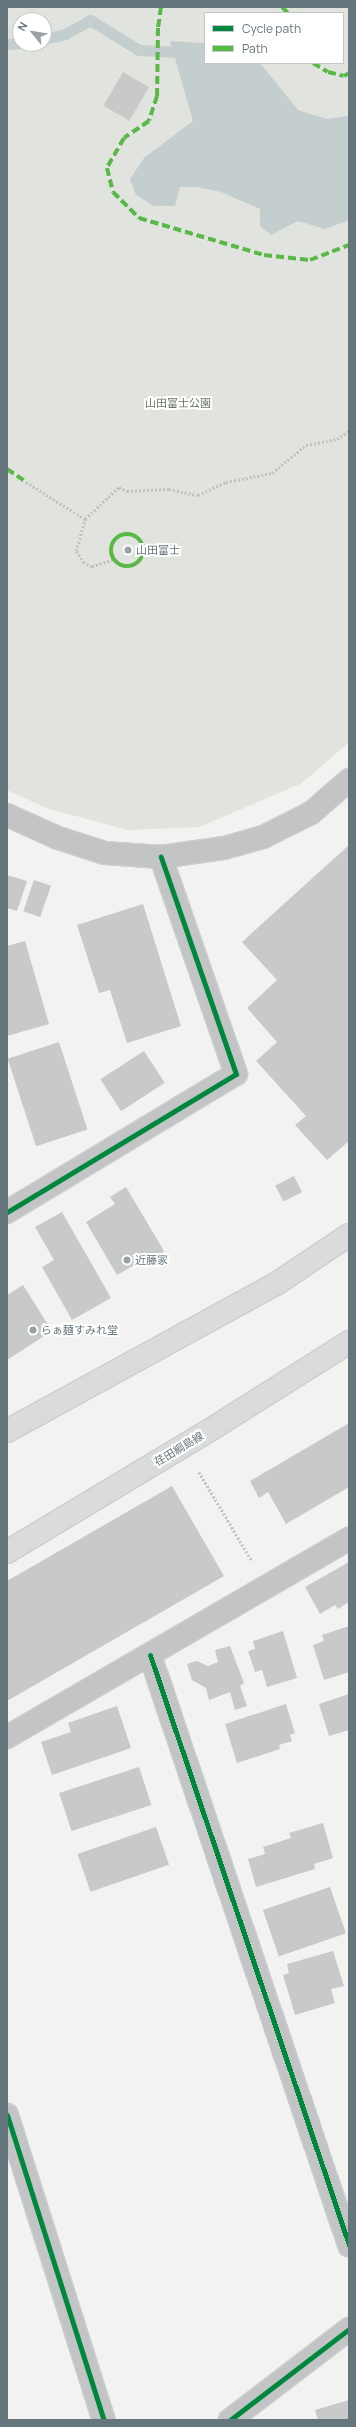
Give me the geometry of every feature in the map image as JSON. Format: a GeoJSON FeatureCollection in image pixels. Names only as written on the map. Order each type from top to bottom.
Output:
{"type":"FeatureCollection","features":[{"type":"Feature","properties":{"kind":"main road"},"geometry":{"type":"LineString","coordinates":[[7,1431],[276,1284],[349,1235]]}},
{"type":"Feature","properties":{"kind":"main road","name":"荏田綱島線"},"geometry":{"type":"LineString","coordinates":[[7,1552],[210,1430],[349,1342]]}},
{"type":"Feature","properties":{"kind":"street"},"geometry":{"type":"LineString","coordinates":[[7,815],[58,838],[105,853],[161,857],[224,848],[263,837],[311,813],[349,780]]}},
{"type":"Feature","properties":{"kind":"street"},"geometry":{"type":"LineString","coordinates":[[7,1212],[236,1074],[161,857]]}},
{"type":"Feature","properties":{"kind":"street"},"geometry":{"type":"LineString","coordinates":[[7,1737],[349,1539]]}},
{"type":"Feature","properties":{"kind":"street"},"geometry":{"type":"LineString","coordinates":[[150,1655],[349,2245]]}},
{"type":"Feature","properties":{"kind":"street"},"geometry":{"type":"LineString","coordinates":[[7,2115],[104,2420]]}},
{"type":"Feature","properties":{"kind":"street"},"geometry":{"type":"LineString","coordinates":[[230,2420],[349,2329]]}},
{"type":"Feature","properties":{"kind":"path"},"geometry":{"type":"LineString","coordinates":[[113,560],[92,567],[84,563],[76,551],[85,519],[119,488],[127,491],[169,489],[198,495],[226,482],[272,473],[306,445],[336,439],[349,431]]}},
{"type":"Feature","properties":{"kind":"path"},"geometry":{"type":"LineString","coordinates":[[26,482],[85,519]]}},
{"type":"Feature","properties":{"kind":"path"},"geometry":{"type":"LineString","coordinates":[[197,1468],[268,1587]]}},
{"type":"Feature","properties":{"kind":"green space","name":"山田富士公園"},"geometry":{"type":"Polygon","coordinates":[[[7,7],[349,7],[349,742],[302,783],[199,827],[128,830],[46,808],[7,790],[7,7]]]}},
{"type":"Feature","properties":{"kind":"shaded area"},"geometry":{"type":"Polygon","coordinates":[[[170,41],[204,43],[204,64],[261,64],[298,110],[327,119],[349,116],[349,220],[325,229],[298,221],[271,235],[260,226],[260,209],[221,192],[197,187],[180,187],[175,206],[154,206],[136,195],[130,179],[144,158],[193,121],[170,41]]]}},
{"type":"Feature","properties":{"kind":"building"},"geometry":{"type":"Polygon","coordinates":[[[123,72],[149,87],[129,121],[104,106],[123,72]]]}},
{"type":"Feature","properties":{"kind":"building"},"geometry":{"type":"Polygon","coordinates":[[[349,845],[349,1141],[327,1160],[295,1125],[306,1116],[256,1061],[277,1042],[247,1008],[277,980],[242,942],[349,845]]]}},
{"type":"Feature","properties":{"kind":"building"},"geometry":{"type":"Polygon","coordinates":[[[7,875],[27,881],[17,911],[7,908],[7,875]]]}},
{"type":"Feature","properties":{"kind":"building"},"geometry":{"type":"Polygon","coordinates":[[[34,880],[51,886],[40,917],[23,911],[34,880]]]}},
{"type":"Feature","properties":{"kind":"building"},"geometry":{"type":"Polygon","coordinates":[[[143,904],[181,1026],[127,1043],[110,990],[99,993],[77,925],[143,904]]]}},
{"type":"Feature","properties":{"kind":"building"},"geometry":{"type":"Polygon","coordinates":[[[25,941],[49,1024],[7,1036],[7,946],[25,941]]]}},
{"type":"Feature","properties":{"kind":"building"},"geometry":{"type":"Polygon","coordinates":[[[59,1042],[87,1129],[36,1146],[8,1059],[59,1042]]]}},
{"type":"Feature","properties":{"kind":"building"},"geometry":{"type":"Polygon","coordinates":[[[144,1051],[165,1083],[121,1111],[100,1079],[144,1051]]]}},
{"type":"Feature","properties":{"kind":"building"},"geometry":{"type":"Polygon","coordinates":[[[294,1176],[302,1192],[283,1202],[275,1186],[294,1176]]]}},
{"type":"Feature","properties":{"kind":"building"},"geometry":{"type":"Polygon","coordinates":[[[126,1187],[164,1251],[151,1265],[147,1258],[117,1275],[86,1222],[115,1204],[110,1197],[126,1187]]]}},
{"type":"Feature","properties":{"kind":"building"},"geometry":{"type":"Polygon","coordinates":[[[62,1212],[111,1298],[72,1320],[42,1267],[54,1260],[35,1227],[62,1212]]]}},
{"type":"Feature","properties":{"kind":"building"},"geometry":{"type":"Polygon","coordinates":[[[23,1285],[52,1331],[7,1360],[7,1295],[23,1285]]]}},
{"type":"Feature","properties":{"kind":"building"},"geometry":{"type":"Polygon","coordinates":[[[349,1423],[349,1487],[286,1524],[268,1492],[259,1498],[250,1481],[349,1423]]]}},
{"type":"Feature","properties":{"kind":"building"},"geometry":{"type":"Polygon","coordinates":[[[172,1486],[224,1576],[7,1701],[7,1581],[172,1486]]]}},
{"type":"Feature","properties":{"kind":"building"},"geometry":{"type":"Polygon","coordinates":[[[349,1562],[349,1602],[338,1609],[335,1605],[320,1614],[305,1587],[349,1562]]]}},
{"type":"Feature","properties":{"kind":"building"},"geometry":{"type":"Polygon","coordinates":[[[349,1626],[349,1672],[324,1680],[313,1645],[324,1641],[322,1635],[349,1626]]]}},
{"type":"Feature","properties":{"kind":"building"},"geometry":{"type":"Polygon","coordinates":[[[283,1631],[297,1678],[267,1687],[262,1670],[255,1672],[248,1651],[255,1649],[253,1641],[283,1631]]]}},
{"type":"Feature","properties":{"kind":"building"},"geometry":{"type":"Polygon","coordinates":[[[230,1646],[244,1683],[240,1686],[247,1706],[235,1710],[230,1692],[209,1700],[206,1688],[192,1680],[187,1664],[197,1661],[208,1666],[218,1662],[215,1650],[230,1646]]]}},
{"type":"Feature","properties":{"kind":"building"},"geometry":{"type":"Polygon","coordinates":[[[349,1694],[349,1730],[329,1736],[319,1704],[349,1694]]]}},
{"type":"Feature","properties":{"kind":"building"},"geometry":{"type":"Polygon","coordinates":[[[286,1704],[295,1733],[290,1735],[292,1741],[279,1745],[280,1749],[237,1763],[225,1724],[286,1704]]]}},
{"type":"Feature","properties":{"kind":"building"},"geometry":{"type":"Polygon","coordinates":[[[117,1706],[131,1748],[52,1775],[41,1742],[71,1732],[68,1723],[117,1706]]]}},
{"type":"Feature","properties":{"kind":"building"},"geometry":{"type":"Polygon","coordinates":[[[139,1767],[151,1805],[71,1831],[59,1793],[139,1767]]]}},
{"type":"Feature","properties":{"kind":"building"},"geometry":{"type":"Polygon","coordinates":[[[323,1823],[333,1858],[314,1864],[315,1869],[256,1887],[248,1859],[265,1854],[263,1847],[291,1838],[289,1833],[323,1823]]]}},
{"type":"Feature","properties":{"kind":"building"},"geometry":{"type":"Polygon","coordinates":[[[156,1827],[169,1865],[91,1892],[78,1854],[156,1827]]]}},
{"type":"Feature","properties":{"kind":"building"},"geometry":{"type":"Polygon","coordinates":[[[330,1887],[346,1933],[279,1956],[263,1910],[330,1887]]]}},
{"type":"Feature","properties":{"kind":"building"},"geometry":{"type":"Polygon","coordinates":[[[333,1951],[344,1986],[331,1989],[335,2003],[295,2015],[283,1975],[289,1973],[287,1964],[333,1951]]]}},
{"type":"Feature","properties":{"kind":"building"},"geometry":{"type":"Polygon","coordinates":[[[349,2400],[349,2420],[318,2420],[315,2410],[349,2400]]]}},
{"type":"Feature","properties":{"kind":"waterway"},"geometry":{"type":"LineString","coordinates":[[52,37],[65,34],[90,20],[139,50],[173,52]]}},
{"type":"Feature","properties":{"kind":"waterway"},"geometry":{"type":"LineString","coordinates":[[7,44],[12,44]]}},
{"type":"Feature","properties":{"kind":"marked path"},"geometry":{"type":"LineString","coordinates":[[161,7],[158,28],[157,96],[149,121],[124,138],[107,168],[113,192],[139,218],[264,255],[310,260],[349,245]]}},
{"type":"Feature","properties":{"kind":"marked path"},"geometry":{"type":"LineString","coordinates":[[282,7],[287,12]]}},
{"type":"Feature","properties":{"kind":"marked path"},"geometry":{"type":"LineString","coordinates":[[315,64],[328,72],[344,76],[349,73]]}},
{"type":"Feature","properties":{"kind":"marked path"},"geometry":{"type":"LineString","coordinates":[[7,469],[26,482]]}},
{"type":"Feature","properties":{"kind":"marked path"},"geometry":{"type":"LineString","coordinates":[[124,534],[130,534],[139,538],[143,550],[139,562],[130,566],[124,566],[115,562],[111,553],[111,547],[115,538],[124,534]]}},
{"type":"Feature","properties":{"kind":"cycle path"},"geometry":{"type":"LineString","coordinates":[[7,1212],[236,1074],[161,857]]}},
{"type":"Feature","properties":{"kind":"cycle path"},"geometry":{"type":"LineString","coordinates":[[150,1655],[349,2245]]}},
{"type":"Feature","properties":{"kind":"cycle path"},"geometry":{"type":"LineString","coordinates":[[7,2115],[104,2420]]}},
{"type":"Feature","properties":{"kind":"cycle path"},"geometry":{"type":"LineString","coordinates":[[230,2420],[349,2329]]}},
{"type":"Feature","properties":{"kind":"place","name":"山田富士"},"geometry":{"type":"Point","coordinates":[128,550]}},
{"type":"Feature","properties":{"kind":"place","name":"近藤家"},"geometry":{"type":"Point","coordinates":[127,1260]}},
{"type":"Feature","properties":{"kind":"place","name":"らぁ麺すみれ堂"},"geometry":{"type":"Point","coordinates":[33,1330]}}]}
